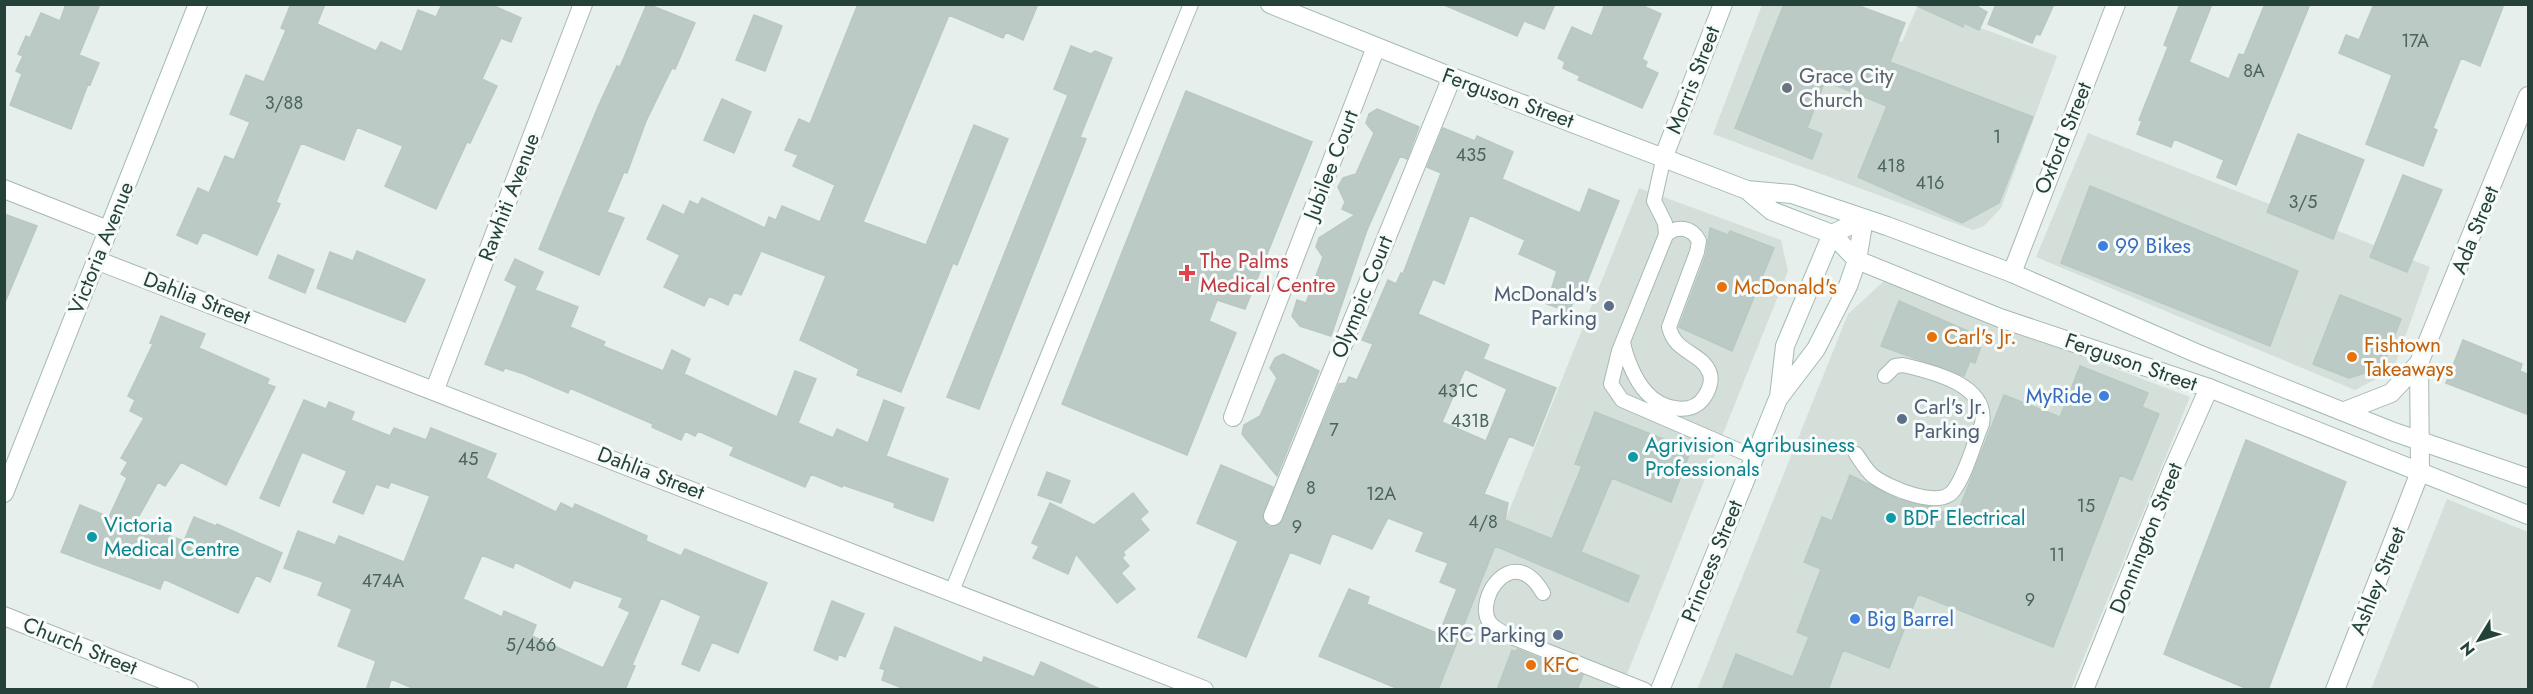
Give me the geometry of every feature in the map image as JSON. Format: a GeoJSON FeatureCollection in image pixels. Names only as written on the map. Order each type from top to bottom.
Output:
{"type":"FeatureCollection","features":[{"type":"Feature","properties":{"kind":"street","name":"Victoria Avenue"},"geometry":{"type":"LineString","coordinates":[[4,493],[198,4]]}},
{"type":"Feature","properties":{"kind":"street","name":"Rawhiti Avenue"},"geometry":{"type":"LineString","coordinates":[[435,389],[583,4]]}},
{"type":"Feature","properties":{"kind":"street","name":"Ferguson Street"},"geometry":{"type":"LineString","coordinates":[[1269,4],[1300,10],[1376,47],[1452,78],[1664,156],[1747,190],[1792,194],[2012,273],[2196,353],[2419,441],[2529,478]]}},
{"type":"Feature","properties":{"kind":"street","name":"Morris Street"},"geometry":{"type":"LineString","coordinates":[[1664,156],[1723,4]]}},
{"type":"Feature","properties":{"kind":"street","name":"Oxford Street"},"geometry":{"type":"LineString","coordinates":[[2012,273],[2116,4]]}},
{"type":"Feature","properties":{"kind":"street","name":"Jubilee Court"},"geometry":{"type":"LineString","coordinates":[[1233,417],[1376,47]]}},
{"type":"Feature","properties":{"kind":"street","name":"Olympic Court"},"geometry":{"type":"LineString","coordinates":[[1272,516],[1452,78]]}},
{"type":"Feature","properties":{"kind":"street","name":"Ada Street"},"geometry":{"type":"LineString","coordinates":[[2344,411],[2391,393],[2419,363],[2529,96]]}},
{"type":"Feature","properties":{"kind":"street"},"geometry":{"type":"LineString","coordinates":[[4,189],[108,230]]}},
{"type":"Feature","properties":{"kind":"street","name":"Ferguson Street"},"geometry":{"type":"LineString","coordinates":[[1747,190],[1772,211],[1832,234],[1857,260],[2000,318],[2209,388],[2529,515]]}},
{"type":"Feature","properties":{"kind":"street"},"geometry":{"type":"LineString","coordinates":[[1832,234],[1864,219]]}},
{"type":"Feature","properties":{"kind":"street","name":"Princess Street"},"geometry":{"type":"LineString","coordinates":[[1660,690],[1778,399],[1816,349],[1857,260],[1864,219]]}},
{"type":"Feature","properties":{"kind":"street","name":"Princess Street"},"geometry":{"type":"LineString","coordinates":[[1778,399],[1785,346],[1832,234]]}},
{"type":"Feature","properties":{"kind":"street","name":"Dahlia Street"},"geometry":{"type":"LineString","coordinates":[[96,260],[435,389],[1204,690]]}},
{"type":"Feature","properties":{"kind":"street","name":"Ada Street"},"geometry":{"type":"LineString","coordinates":[[2419,363],[2420,472]]}},
{"type":"Feature","properties":{"kind":"street","name":"Donnington Street"},"geometry":{"type":"LineString","coordinates":[[2089,688],[2172,471],[2209,388]]}},
{"type":"Feature","properties":{"kind":"street","name":"Ashley Street"},"geometry":{"type":"LineString","coordinates":[[2336,690],[2420,472]]}},
{"type":"Feature","properties":{"kind":"street","name":"Church Street"},"geometry":{"type":"LineString","coordinates":[[4,616],[189,690]]}},
{"type":"Feature","properties":{"kind":"lane"},"geometry":{"type":"LineString","coordinates":[[952,591],[1191,4]]}},
{"type":"Feature","properties":{"kind":"lane"},"geometry":{"type":"LineString","coordinates":[[1664,156],[1654,201],[1669,232],[1623,342],[1611,384],[1622,400],[1754,457]]}},
{"type":"Feature","properties":{"kind":"lane"},"geometry":{"type":"LineString","coordinates":[[1623,342],[1638,379],[1652,398],[1676,408],[1686,409],[1701,402],[1710,385],[1707,368],[1701,360],[1678,346],[1668,327],[1699,247],[1699,241],[1693,232],[1684,228],[1669,232]]}},
{"type":"Feature","properties":{"kind":"lane"},"geometry":{"type":"LineString","coordinates":[[1856,454],[1871,474],[1881,481],[1930,500],[1946,498],[1954,490],[1982,424],[1984,414],[1981,405],[1973,393],[1964,387],[1903,365],[1894,366],[1885,376]]}},
{"type":"Feature","properties":{"kind":"lane"},"geometry":{"type":"LineString","coordinates":[[1543,593],[1531,575],[1521,571],[1509,572],[1493,588],[1485,608],[1490,623],[1509,636],[1645,690]]}},
{"type":"Feature","properties":{"kind":"shaded area"},"geometry":{"type":"Polygon","coordinates":[[[1762,5],[1812,5],[1902,42],[1918,5],[2057,56],[2001,208],[1984,226],[1973,230],[1713,134],[1762,5]]]}},
{"type":"Feature","properties":{"kind":"shaded area"},"geometry":{"type":"Polygon","coordinates":[[[2088,133],[2430,267],[2395,365],[2384,375],[2355,390],[2036,257],[2088,133]]]}},
{"type":"Feature","properties":{"kind":"shaded area"},"geometry":{"type":"Polygon","coordinates":[[[1639,188],[1781,240],[1788,271],[1621,689],[1437,690],[1639,188]]]}},
{"type":"Feature","properties":{"kind":"shaded area"},"geometry":{"type":"Polygon","coordinates":[[[1884,281],[2190,397],[2071,689],[1697,690],[1848,314],[1884,281]]]}},
{"type":"Feature","properties":{"kind":"shaded area"},"geometry":{"type":"Polygon","coordinates":[[[2447,499],[2528,532],[2528,689],[2371,689],[2447,499]]]}},
{"type":"Feature","properties":{"kind":"building"},"geometry":{"type":"Polygon","coordinates":[[[66,4],[100,4],[79,55],[99,63],[90,85],[88,84],[71,129],[10,105],[22,74],[16,71],[23,56],[18,54],[26,36],[30,38],[41,13],[60,21],[66,4]]]}},
{"type":"Feature","properties":{"kind":"building"},"geometry":{"type":"Polygon","coordinates":[[[291,4],[325,4],[317,24],[376,51],[381,42],[402,52],[418,10],[436,17],[442,4],[490,4],[521,18],[511,42],[501,38],[482,79],[497,86],[470,143],[467,142],[436,209],[385,186],[403,146],[357,127],[344,160],[301,143],[276,202],[280,204],[257,255],[203,232],[197,244],[177,235],[198,188],[209,193],[225,156],[234,160],[250,122],[230,114],[246,75],[264,82],[286,30],[281,28],[291,4]]]}},
{"type":"Feature","properties":{"kind":"building"},"geometry":{"type":"Polygon","coordinates":[[[647,4],[695,23],[675,69],[672,68],[646,121],[627,173],[624,172],[607,212],[624,218],[599,275],[539,249],[598,107],[617,66],[620,67],[647,4]]]}},
{"type":"Feature","properties":{"kind":"building"},"geometry":{"type":"Polygon","coordinates":[[[858,4],[1038,4],[1023,40],[1006,32],[1003,38],[949,15],[863,222],[926,245],[974,125],[1008,139],[957,265],[953,263],[901,392],[857,375],[859,369],[800,340],[826,276],[761,251],[741,295],[734,292],[728,305],[709,296],[704,306],[664,287],[680,255],[647,239],[663,205],[684,215],[690,201],[698,205],[702,198],[765,228],[769,217],[776,220],[782,206],[820,222],[835,185],[793,166],[798,155],[785,150],[799,119],[810,124],[858,4]]]}},
{"type":"Feature","properties":{"kind":"building"},"geometry":{"type":"Polygon","coordinates":[[[1442,4],[1555,4],[1544,29],[1524,21],[1517,36],[1442,4]]]}},
{"type":"Feature","properties":{"kind":"building"},"geometry":{"type":"Polygon","coordinates":[[[1605,4],[1639,4],[1661,14],[1642,59],[1647,62],[1645,67],[1658,73],[1642,108],[1578,80],[1580,76],[1563,68],[1565,62],[1558,58],[1572,27],[1592,36],[1605,4]]]}},
{"type":"Feature","properties":{"kind":"building"},"geometry":{"type":"Polygon","coordinates":[[[1784,4],[1854,4],[1905,23],[1890,62],[2033,117],[1999,203],[1962,223],[1858,177],[1887,106],[1825,81],[1807,128],[1822,134],[1812,159],[1735,128],[1784,4]]]}},
{"type":"Feature","properties":{"kind":"building"},"geometry":{"type":"Polygon","coordinates":[[[1913,4],[1973,4],[1987,12],[1979,30],[1964,23],[1963,27],[1913,4]]]}},
{"type":"Feature","properties":{"kind":"building"},"geometry":{"type":"Polygon","coordinates":[[[1996,4],[2054,4],[2040,35],[2036,34],[2032,43],[1988,24],[1996,4]]]}},
{"type":"Feature","properties":{"kind":"building"},"geometry":{"type":"Polygon","coordinates":[[[2180,4],[2212,4],[2189,62],[2229,79],[2239,54],[2244,55],[2265,4],[2310,4],[2236,185],[2217,177],[2224,160],[2174,139],[2171,147],[2137,134],[2142,121],[2139,120],[2168,47],[2164,45],[2180,4]]]}},
{"type":"Feature","properties":{"kind":"building"},"geometry":{"type":"Polygon","coordinates":[[[2374,4],[2504,4],[2480,66],[2461,58],[2433,128],[2437,130],[2423,166],[2366,144],[2392,75],[2339,53],[2346,35],[2359,40],[2374,4]]]}},
{"type":"Feature","properties":{"kind":"building"},"geometry":{"type":"Polygon","coordinates":[[[754,15],[782,26],[765,71],[736,60],[754,15]]]}},
{"type":"Feature","properties":{"kind":"building"},"geometry":{"type":"Polygon","coordinates":[[[1071,46],[1091,54],[1095,51],[1112,58],[1080,137],[1086,139],[979,409],[947,397],[1068,95],[1054,89],[1071,46]]]}},
{"type":"Feature","properties":{"kind":"building","name":"The Palms Medical Centre"},"geometry":{"type":"Polygon","coordinates":[[[1186,91],[1312,142],[1245,309],[1217,300],[1209,321],[1236,333],[1187,455],[1062,404],[1186,91]]]}},
{"type":"Feature","properties":{"kind":"building"},"geometry":{"type":"Polygon","coordinates":[[[722,99],[751,112],[734,153],[704,140],[722,99]]]}},
{"type":"Feature","properties":{"kind":"building"},"geometry":{"type":"Polygon","coordinates":[[[1377,109],[1419,127],[1407,159],[1400,156],[1367,230],[1331,336],[1300,326],[1292,316],[1297,300],[1306,303],[1323,257],[1316,247],[1319,238],[1355,215],[1342,209],[1345,202],[1338,187],[1343,178],[1356,174],[1374,133],[1366,123],[1369,114],[1377,109]]]}},
{"type":"Feature","properties":{"kind":"building"},"geometry":{"type":"Polygon","coordinates":[[[1443,128],[1475,141],[1477,136],[1513,152],[1502,179],[1580,213],[1589,189],[1619,201],[1579,302],[1574,300],[1569,312],[1547,304],[1557,271],[1519,254],[1525,240],[1470,215],[1444,284],[1433,279],[1418,314],[1489,345],[1483,359],[1556,388],[1533,446],[1509,436],[1484,494],[1508,503],[1505,520],[1552,539],[1582,466],[1575,464],[1595,412],[1691,450],[1671,502],[1612,478],[1581,552],[1639,576],[1628,602],[1495,546],[1438,690],[1401,690],[1319,656],[1349,589],[1369,597],[1367,604],[1439,634],[1457,589],[1440,582],[1448,563],[1416,551],[1424,532],[1388,518],[1372,549],[1332,533],[1320,564],[1290,552],[1246,657],[1198,637],[1238,541],[1197,523],[1221,465],[1273,487],[1262,518],[1269,527],[1280,524],[1339,384],[1346,383],[1349,377],[1357,380],[1373,344],[1362,340],[1388,280],[1396,284],[1401,273],[1403,274],[1441,173],[1427,167],[1443,128]],[[1465,369],[1442,422],[1486,441],[1507,389],[1465,369]]]}},
{"type":"Feature","properties":{"kind":"building"},"geometry":{"type":"Polygon","coordinates":[[[2298,134],[2364,160],[2333,239],[2267,212],[2298,134]]]}},
{"type":"Feature","properties":{"kind":"building"},"geometry":{"type":"Polygon","coordinates":[[[2403,175],[2442,190],[2407,272],[2370,257],[2403,175]]]}},
{"type":"Feature","properties":{"kind":"building"},"geometry":{"type":"Polygon","coordinates":[[[2090,186],[2298,271],[2270,346],[2061,263],[2090,186]]]}},
{"type":"Feature","properties":{"kind":"building"},"geometry":{"type":"Polygon","coordinates":[[[4,214],[37,226],[6,300],[4,300],[4,214]]]}},
{"type":"Feature","properties":{"kind":"building","name":"McDonald's"},"geometry":{"type":"Polygon","coordinates":[[[1710,228],[1728,235],[1730,231],[1774,248],[1732,351],[1679,327],[1706,255],[1710,228]]]}},
{"type":"Feature","properties":{"kind":"building"},"geometry":{"type":"Polygon","coordinates":[[[357,251],[425,280],[405,322],[317,288],[330,252],[353,261],[357,251]]]}},
{"type":"Feature","properties":{"kind":"building"},"geometry":{"type":"Polygon","coordinates":[[[278,255],[314,270],[305,293],[269,278],[278,255]]]}},
{"type":"Feature","properties":{"kind":"building"},"geometry":{"type":"Polygon","coordinates":[[[515,259],[543,272],[535,290],[578,307],[570,327],[605,342],[603,346],[663,371],[672,350],[690,359],[684,374],[777,417],[795,371],[816,379],[798,423],[833,438],[837,429],[868,443],[884,400],[904,408],[886,456],[948,479],[933,521],[894,507],[895,503],[843,485],[842,487],[811,474],[805,487],[730,455],[734,447],[698,431],[695,436],[685,431],[681,440],[652,427],[653,424],[570,388],[568,393],[524,374],[505,368],[503,371],[485,364],[517,286],[505,280],[515,259]]]}},
{"type":"Feature","properties":{"kind":"building"},"geometry":{"type":"Polygon","coordinates":[[[2340,295],[2401,319],[2382,368],[2349,378],[2313,364],[2340,295]]]}},
{"type":"Feature","properties":{"kind":"building","name":"Carl's Jr."},"geometry":{"type":"Polygon","coordinates":[[[1899,301],[1979,336],[1978,339],[1983,340],[1975,363],[1970,361],[1964,376],[1881,346],[1899,301]]]}},
{"type":"Feature","properties":{"kind":"building"},"geometry":{"type":"Polygon","coordinates":[[[161,316],[205,334],[199,348],[269,379],[267,384],[275,387],[226,485],[181,462],[165,486],[158,482],[135,523],[184,541],[194,517],[216,526],[217,524],[282,553],[270,582],[256,575],[238,613],[164,579],[160,589],[61,552],[80,505],[109,517],[127,478],[121,474],[128,462],[121,458],[144,418],[130,411],[135,400],[128,396],[153,344],[150,343],[161,316]]]}},
{"type":"Feature","properties":{"kind":"building"},"geometry":{"type":"Polygon","coordinates":[[[2463,340],[2522,364],[2520,371],[2529,375],[2529,415],[2446,383],[2463,340]]]}},
{"type":"Feature","properties":{"kind":"building"},"geometry":{"type":"Polygon","coordinates":[[[1283,354],[1319,371],[1277,476],[1242,434],[1244,425],[1260,416],[1277,378],[1270,368],[1275,358],[1283,354]]]}},
{"type":"Feature","properties":{"kind":"building"},"geometry":{"type":"Polygon","coordinates":[[[2080,366],[2148,393],[2142,407],[2159,414],[2132,480],[2120,475],[2053,647],[1918,594],[1889,668],[1843,650],[1828,690],[1722,690],[1736,654],[1793,677],[1809,637],[1797,632],[1821,569],[1804,562],[1822,517],[1832,521],[1850,475],[1898,499],[1931,507],[1956,517],[2004,395],[2060,417],[2080,366]]]}},
{"type":"Feature","properties":{"kind":"building"},"geometry":{"type":"Polygon","coordinates":[[[304,400],[326,409],[329,402],[354,412],[351,420],[390,436],[394,428],[426,440],[431,428],[496,454],[486,478],[556,512],[561,503],[573,509],[575,504],[647,536],[646,541],[681,556],[685,549],[767,583],[738,653],[712,642],[699,671],[682,664],[701,616],[661,598],[632,665],[635,666],[625,690],[417,690],[391,679],[388,690],[366,690],[376,661],[338,646],[352,609],[318,595],[323,582],[284,568],[298,531],[335,545],[339,536],[404,562],[430,496],[391,482],[388,488],[376,484],[363,514],[333,502],[347,471],[302,452],[279,506],[260,498],[304,400]],[[482,555],[463,599],[502,617],[504,611],[536,625],[532,636],[603,668],[630,612],[619,607],[623,598],[574,580],[570,588],[515,562],[513,568],[482,555]]]}},
{"type":"Feature","properties":{"kind":"building"},"geometry":{"type":"Polygon","coordinates":[[[2246,440],[2346,482],[2268,690],[2250,690],[2164,654],[2246,440]]]}},
{"type":"Feature","properties":{"kind":"building"},"geometry":{"type":"Polygon","coordinates":[[[1047,472],[1070,481],[1061,503],[1038,495],[1047,472]]]}},
{"type":"Feature","properties":{"kind":"building"},"geometry":{"type":"Polygon","coordinates":[[[1133,493],[1148,512],[1140,519],[1149,530],[1123,552],[1125,555],[1122,558],[1129,566],[1121,573],[1135,589],[1117,603],[1076,554],[1068,574],[1033,558],[1039,546],[1032,543],[1050,503],[1094,525],[1133,493]]]}},
{"type":"Feature","properties":{"kind":"building"},"geometry":{"type":"Polygon","coordinates":[[[832,601],[864,614],[845,657],[839,654],[837,660],[814,650],[832,601]]]}},
{"type":"Feature","properties":{"kind":"building"},"geometry":{"type":"Polygon","coordinates":[[[895,627],[982,663],[984,657],[1034,677],[1041,662],[1102,690],[907,690],[882,680],[885,670],[880,668],[895,627]]]}},
{"type":"Feature","properties":{"kind":"building","name":"KFC"},"geometry":{"type":"Polygon","coordinates":[[[1517,649],[1583,675],[1577,690],[1497,690],[1512,650],[1516,652],[1517,649]]]}},
{"type":"Feature","properties":{"kind":"place","name":"Grace City Church"},"geometry":{"type":"Point","coordinates":[1787,88]}},
{"type":"Feature","properties":{"kind":"place","name":"99 Bikes"},"geometry":{"type":"Point","coordinates":[2103,246]}},
{"type":"Feature","properties":{"kind":"place","name":"The Palms Medical Centre"},"geometry":{"type":"Point","coordinates":[1187,273]}},
{"type":"Feature","properties":{"kind":"place","name":"McDonald's"},"geometry":{"type":"Point","coordinates":[1722,287]}},
{"type":"Feature","properties":{"kind":"place","name":"McDonald's Parking"},"geometry":{"type":"Point","coordinates":[1609,306]}},
{"type":"Feature","properties":{"kind":"place","name":"Carl's Jr."},"geometry":{"type":"Point","coordinates":[1932,337]}},
{"type":"Feature","properties":{"kind":"place","name":"Fishtown Takeaways"},"geometry":{"type":"Point","coordinates":[2352,357]}},
{"type":"Feature","properties":{"kind":"place","name":"MyRide"},"geometry":{"type":"Point","coordinates":[2104,396]}},
{"type":"Feature","properties":{"kind":"place","name":"Carl's Jr. Parking"},"geometry":{"type":"Point","coordinates":[1902,419]}},
{"type":"Feature","properties":{"kind":"place","name":"Agrivision Agribusiness Professionals"},"geometry":{"type":"Point","coordinates":[1633,457]}},
{"type":"Feature","properties":{"kind":"place","name":"BDF Electrical"},"geometry":{"type":"Point","coordinates":[1891,518]}},
{"type":"Feature","properties":{"kind":"place","name":"Victoria Medical Centre"},"geometry":{"type":"Point","coordinates":[92,537]}},
{"type":"Feature","properties":{"kind":"place","name":"Big Barrel"},"geometry":{"type":"Point","coordinates":[1855,619]}},
{"type":"Feature","properties":{"kind":"place","name":"KFC Parking"},"geometry":{"type":"Point","coordinates":[1558,635]}},
{"type":"Feature","properties":{"kind":"place","name":"KFC"},"geometry":{"type":"Point","coordinates":[1531,665]}}]}
